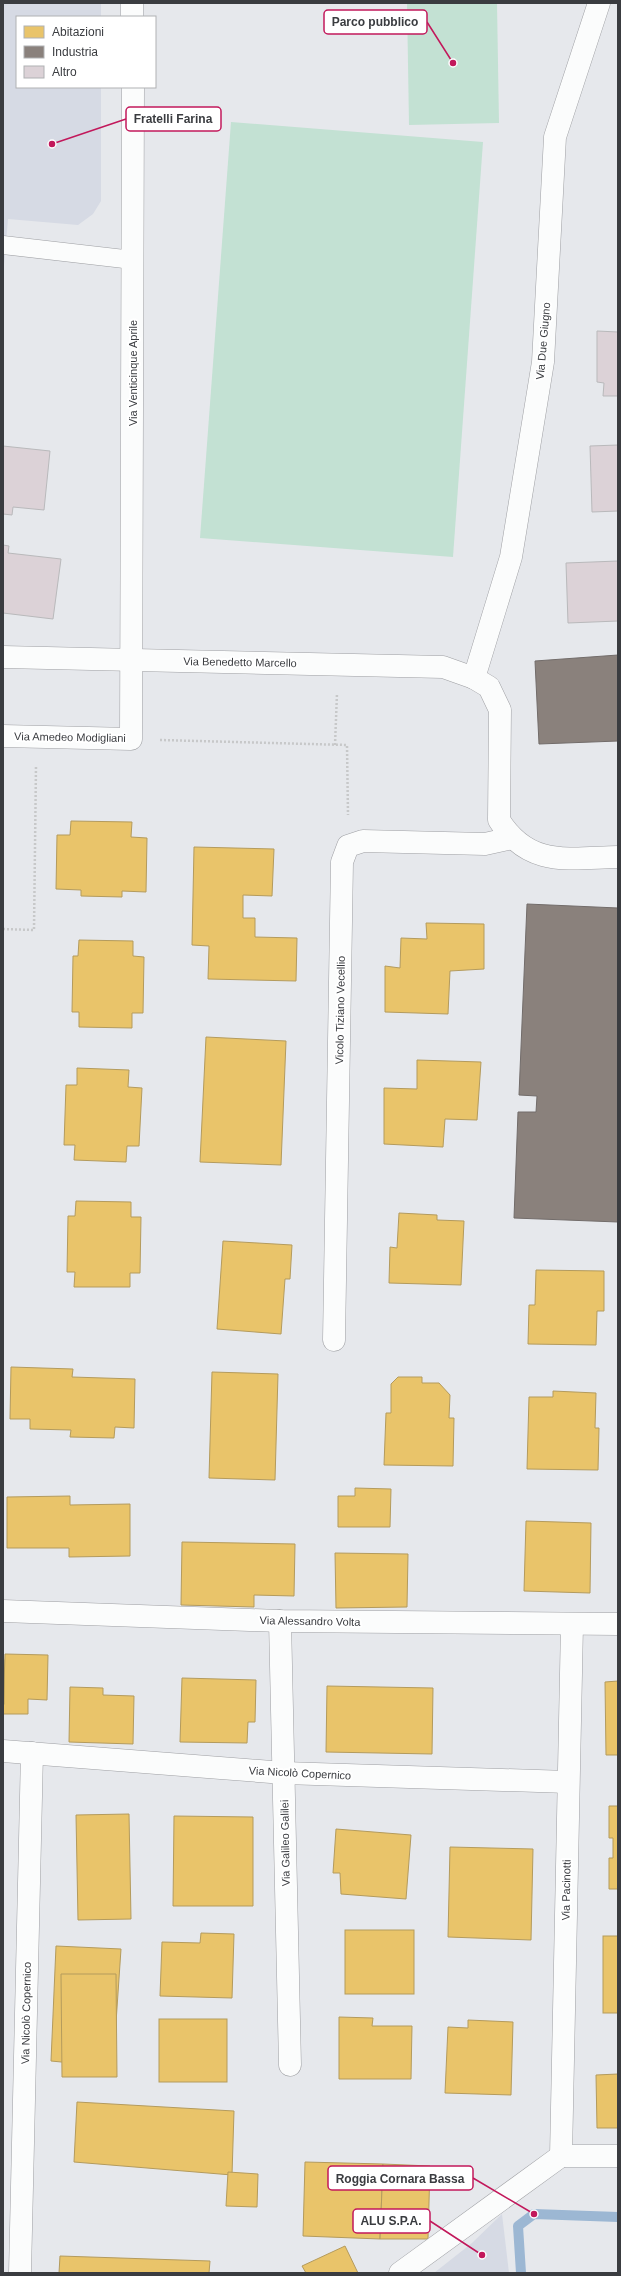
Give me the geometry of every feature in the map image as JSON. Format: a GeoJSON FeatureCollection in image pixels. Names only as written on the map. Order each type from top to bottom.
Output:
{"type":"FeatureCollection","features":[{"type":"Feature","properties":{"kind":"street"},"geometry":{"type":"LineString","coordinates":[[132,3],[132,16]]}},
{"type":"Feature","properties":{"kind":"street","name":"Via Due Giugno"},"geometry":{"type":"LineString","coordinates":[[474,678],[511,557],[543,362],[555,137],[599,3]]}},
{"type":"Feature","properties":{"kind":"street","name":"Via Venticinque Aprile"},"geometry":{"type":"LineString","coordinates":[[131,660],[134,260],[132,88]]}},
{"type":"Feature","properties":{"kind":"street","name":"Via Benedetto Marcello"},"geometry":{"type":"LineString","coordinates":[[3,656],[443,667],[474,678],[489,687],[500,710],[499,820],[512,838],[531,852],[551,858],[618,858]]}},
{"type":"Feature","properties":{"kind":"street","name":"Via Amedeo Modigliani"},"geometry":{"type":"LineString","coordinates":[[3,736],[131,739],[131,660]]}},
{"type":"Feature","properties":{"kind":"street"},"geometry":{"type":"LineString","coordinates":[[348,846],[364,841],[485,844],[512,838]]}},
{"type":"Feature","properties":{"kind":"street","name":"Vicolo Tiziano Vecellio"},"geometry":{"type":"LineString","coordinates":[[334,1340],[342,862],[348,846]]}},
{"type":"Feature","properties":{"kind":"street","name":"Via Alessandro Volta"},"geometry":{"type":"LineString","coordinates":[[3,1611],[280,1620],[572,1625],[618,1624]]}},
{"type":"Feature","properties":{"kind":"street","name":"Via Galileo Galilei"},"geometry":{"type":"LineString","coordinates":[[280,1620],[290,2065]]}},
{"type":"Feature","properties":{"kind":"street","name":"Via Pacinotti"},"geometry":{"type":"LineString","coordinates":[[560,2156],[572,1625]]}},
{"type":"Feature","properties":{"kind":"street","name":"Via Nicolò Copernico"},"geometry":{"type":"LineString","coordinates":[[3,1751],[284,1773],[568,1782]]}},
{"type":"Feature","properties":{"kind":"street","name":"Via Nicolò Copernico"},"geometry":{"type":"LineString","coordinates":[[20,2273],[32,1753]]}},
{"type":"Feature","properties":{"kind":"street"},"geometry":{"type":"LineString","coordinates":[[400,2273],[560,2156],[618,2156]]}},
{"type":"Feature","properties":{"kind":"lane"},"geometry":{"type":"LineString","coordinates":[[3,245],[134,260]]}},
{"type":"Feature","properties":{"kind":"path"},"geometry":{"type":"LineString","coordinates":[[335,745],[338,664]]}},
{"type":"Feature","properties":{"kind":"path"},"geometry":{"type":"LineString","coordinates":[[3,928],[34,930],[36,737]]}},
{"type":"Feature","properties":{"kind":"path"},"geometry":{"type":"LineString","coordinates":[[131,739],[347,745],[348,846]]}},
{"type":"Feature","properties":{"kind":"shaded area"},"geometry":{"type":"Polygon","coordinates":[[[3,3],[101,3],[101,16],[16,16],[16,88],[101,88],[101,201],[93,214],[78,225],[8,219],[3,277],[3,3]]]}},
{"type":"Feature","properties":{"kind":"shaded area"},"geometry":{"type":"Polygon","coordinates":[[[502,2214],[509,2273],[434,2273],[472,2243],[502,2214]]]}},
{"type":"Feature","properties":{"kind":"green space"},"geometry":{"type":"Polygon","coordinates":[[[407,3],[497,3],[499,123],[409,125],[407,3]]]}},
{"type":"Feature","properties":{"kind":"green space"},"geometry":{"type":"Polygon","coordinates":[[[231,122],[483,142],[453,557],[200,538],[231,122]]]}},
{"type":"Feature","properties":{"kind":"building: Abitazioni"},"geometry":{"type":"Polygon","coordinates":[[[71,821],[132,822],[131,837],[147,838],[146,892],[122,891],[122,897],[81,896],[81,890],[56,889],[57,835],[70,835],[71,821]]]}},
{"type":"Feature","properties":{"kind":"building: Abitazioni"},"geometry":{"type":"Polygon","coordinates":[[[194,847],[274,849],[272,896],[243,895],[243,918],[255,918],[255,937],[297,938],[296,981],[208,979],[209,946],[192,945],[194,847]]]}},
{"type":"Feature","properties":{"kind":"building: Abitazioni"},"geometry":{"type":"Polygon","coordinates":[[[426,923],[484,924],[484,969],[450,971],[448,1014],[385,1012],[385,966],[400,968],[401,938],[427,939],[426,923]]]}},
{"type":"Feature","properties":{"kind":"building: Abitazioni"},"geometry":{"type":"Polygon","coordinates":[[[79,940],[133,941],[133,956],[144,957],[143,1013],[132,1013],[132,1028],[79,1027],[79,1012],[72,1012],[73,956],[78,956],[79,940]]]}},
{"type":"Feature","properties":{"kind":"building: Abitazioni"},"geometry":{"type":"Polygon","coordinates":[[[206,1037],[286,1041],[281,1165],[200,1162],[206,1037]]]}},
{"type":"Feature","properties":{"kind":"building: Abitazioni"},"geometry":{"type":"Polygon","coordinates":[[[417,1060],[481,1062],[477,1120],[445,1119],[443,1147],[384,1144],[384,1088],[417,1089],[417,1060]]]}},
{"type":"Feature","properties":{"kind":"building: Abitazioni"},"geometry":{"type":"Polygon","coordinates":[[[77,1068],[129,1070],[128,1087],[142,1088],[139,1146],[127,1146],[126,1162],[74,1160],[75,1145],[64,1145],[66,1085],[77,1085],[77,1068]]]}},
{"type":"Feature","properties":{"kind":"building: Abitazioni"},"geometry":{"type":"Polygon","coordinates":[[[76,1201],[131,1202],[131,1217],[141,1217],[140,1273],[130,1273],[130,1287],[74,1287],[75,1272],[67,1272],[68,1216],[75,1216],[76,1201]]]}},
{"type":"Feature","properties":{"kind":"building: Abitazioni"},"geometry":{"type":"Polygon","coordinates":[[[399,1213],[437,1215],[437,1220],[464,1221],[461,1285],[389,1283],[390,1247],[397,1248],[399,1213]]]}},
{"type":"Feature","properties":{"kind":"building: Abitazioni"},"geometry":{"type":"Polygon","coordinates":[[[223,1241],[292,1245],[290,1279],[285,1279],[281,1334],[217,1329],[223,1241]]]}},
{"type":"Feature","properties":{"kind":"building: Abitazioni"},"geometry":{"type":"Polygon","coordinates":[[[536,1270],[604,1271],[604,1311],[597,1311],[596,1345],[528,1344],[529,1305],[535,1305],[536,1270]]]}},
{"type":"Feature","properties":{"kind":"building: Abitazioni"},"geometry":{"type":"Polygon","coordinates":[[[11,1367],[73,1369],[72,1377],[135,1379],[134,1428],[115,1427],[114,1438],[70,1437],[71,1430],[30,1429],[30,1419],[10,1419],[11,1367]]]}},
{"type":"Feature","properties":{"kind":"building: Abitazioni"},"geometry":{"type":"Polygon","coordinates":[[[212,1372],[278,1374],[275,1480],[209,1478],[212,1372]]]}},
{"type":"Feature","properties":{"kind":"building: Abitazioni"},"geometry":{"type":"Polygon","coordinates":[[[398,1377],[422,1377],[422,1383],[439,1383],[450,1395],[449,1418],[454,1418],[453,1466],[384,1465],[386,1413],[391,1413],[391,1384],[398,1377]]]}},
{"type":"Feature","properties":{"kind":"building: Abitazioni"},"geometry":{"type":"Polygon","coordinates":[[[553,1391],[596,1393],[595,1428],[599,1428],[598,1470],[527,1469],[529,1397],[553,1397],[553,1391]]]}},
{"type":"Feature","properties":{"kind":"building: Abitazioni"},"geometry":{"type":"Polygon","coordinates":[[[355,1488],[391,1489],[390,1527],[338,1527],[338,1496],[355,1496],[355,1488]]]}},
{"type":"Feature","properties":{"kind":"building: Abitazioni"},"geometry":{"type":"Polygon","coordinates":[[[70,1496],[70,1505],[130,1504],[130,1556],[69,1557],[69,1548],[7,1548],[7,1497],[70,1496]]]}},
{"type":"Feature","properties":{"kind":"building: Abitazioni"},"geometry":{"type":"Polygon","coordinates":[[[526,1521],[591,1523],[590,1593],[524,1591],[526,1521]]]}},
{"type":"Feature","properties":{"kind":"building: Abitazioni"},"geometry":{"type":"Polygon","coordinates":[[[182,1542],[295,1544],[294,1596],[254,1595],[254,1607],[181,1605],[182,1542]]]}},
{"type":"Feature","properties":{"kind":"building: Abitazioni"},"geometry":{"type":"Polygon","coordinates":[[[335,1553],[408,1554],[407,1607],[336,1608],[335,1553]]]}},
{"type":"Feature","properties":{"kind":"building: Abitazioni"},"geometry":{"type":"Polygon","coordinates":[[[5,1654],[48,1655],[47,1700],[28,1699],[28,1714],[3,1714],[5,1654]]]}},
{"type":"Feature","properties":{"kind":"building: Abitazioni"},"geometry":{"type":"Polygon","coordinates":[[[4,1660],[4,1704],[3,1704],[4,1660]]]}},
{"type":"Feature","properties":{"kind":"building: Abitazioni"},"geometry":{"type":"Polygon","coordinates":[[[182,1678],[256,1680],[255,1722],[248,1722],[247,1743],[180,1742],[182,1678]]]}},
{"type":"Feature","properties":{"kind":"building: Abitazioni"},"geometry":{"type":"Polygon","coordinates":[[[618,1681],[618,1755],[606,1755],[605,1682],[618,1681]]]}},
{"type":"Feature","properties":{"kind":"building: Abitazioni"},"geometry":{"type":"Polygon","coordinates":[[[327,1686],[433,1688],[432,1754],[326,1752],[327,1686]]]}},
{"type":"Feature","properties":{"kind":"building: Abitazioni"},"geometry":{"type":"Polygon","coordinates":[[[70,1687],[103,1688],[103,1695],[134,1696],[133,1744],[69,1742],[70,1687]]]}},
{"type":"Feature","properties":{"kind":"building: Abitazioni"},"geometry":{"type":"Polygon","coordinates":[[[609,1806],[618,1806],[618,1889],[609,1889],[609,1858],[613,1858],[613,1838],[609,1838],[609,1806]]]}},
{"type":"Feature","properties":{"kind":"building: Abitazioni"},"geometry":{"type":"Polygon","coordinates":[[[129,1814],[131,1919],[78,1920],[76,1815],[129,1814]]]}},
{"type":"Feature","properties":{"kind":"building: Abitazioni"},"geometry":{"type":"Polygon","coordinates":[[[174,1816],[253,1817],[253,1906],[173,1906],[174,1816]]]}},
{"type":"Feature","properties":{"kind":"building: Abitazioni"},"geometry":{"type":"Polygon","coordinates":[[[336,1829],[411,1835],[406,1899],[341,1894],[340,1873],[333,1873],[336,1829]]]}},
{"type":"Feature","properties":{"kind":"building: Abitazioni"},"geometry":{"type":"Polygon","coordinates":[[[450,1847],[533,1849],[531,1940],[448,1937],[450,1847]]]}},
{"type":"Feature","properties":{"kind":"building: Abitazioni"},"geometry":{"type":"Polygon","coordinates":[[[345,1930],[414,1930],[414,1994],[345,1994],[345,1930]]]}},
{"type":"Feature","properties":{"kind":"building: Abitazioni"},"geometry":{"type":"Polygon","coordinates":[[[201,1933],[234,1934],[232,1998],[160,1996],[162,1942],[200,1943],[201,1933]]]}},
{"type":"Feature","properties":{"kind":"building: Abitazioni"},"geometry":{"type":"Polygon","coordinates":[[[603,1936],[618,1936],[618,2013],[603,2013],[603,1936]]]}},
{"type":"Feature","properties":{"kind":"building: Abitazioni"},"geometry":{"type":"Polygon","coordinates":[[[56,1946],[121,1949],[113,2067],[51,2061],[56,1946]]]}},
{"type":"Feature","properties":{"kind":"building: Abitazioni"},"geometry":{"type":"Polygon","coordinates":[[[61,1974],[116,1974],[117,2077],[62,2077],[61,1974]]]}},
{"type":"Feature","properties":{"kind":"building: Abitazioni"},"geometry":{"type":"Polygon","coordinates":[[[339,2017],[373,2018],[372,2026],[412,2026],[411,2079],[339,2079],[339,2017]]]}},
{"type":"Feature","properties":{"kind":"building: Abitazioni"},"geometry":{"type":"Polygon","coordinates":[[[159,2019],[227,2019],[227,2082],[159,2082],[159,2019]]]}},
{"type":"Feature","properties":{"kind":"building: Abitazioni"},"geometry":{"type":"Polygon","coordinates":[[[468,2020],[513,2022],[511,2095],[445,2093],[448,2027],[468,2028],[468,2020]]]}},
{"type":"Feature","properties":{"kind":"building: Abitazioni"},"geometry":{"type":"Polygon","coordinates":[[[618,2074],[618,2128],[597,2128],[596,2075],[618,2074]]]}},
{"type":"Feature","properties":{"kind":"building: Abitazioni"},"geometry":{"type":"Polygon","coordinates":[[[77,2102],[234,2111],[232,2175],[74,2162],[77,2102]]]}},
{"type":"Feature","properties":{"kind":"building: Abitazioni"},"geometry":{"type":"Polygon","coordinates":[[[305,2162],[383,2164],[380,2239],[303,2236],[305,2162]]]}},
{"type":"Feature","properties":{"kind":"building: Abitazioni"},"geometry":{"type":"Polygon","coordinates":[[[383,2164],[430,2166],[428,2239],[380,2239],[383,2164]]]}},
{"type":"Feature","properties":{"kind":"building: Abitazioni"},"geometry":{"type":"Polygon","coordinates":[[[228,2172],[258,2174],[257,2207],[226,2206],[228,2172]]]}},
{"type":"Feature","properties":{"kind":"building: Abitazioni"},"geometry":{"type":"Polygon","coordinates":[[[345,2246],[358,2273],[306,2273],[302,2266],[345,2246]]]}},
{"type":"Feature","properties":{"kind":"building: Abitazioni"},"geometry":{"type":"Polygon","coordinates":[[[60,2256],[210,2261],[209,2273],[59,2273],[60,2256]]]}},
{"type":"Feature","properties":{"kind":"building: Industria"},"geometry":{"type":"Polygon","coordinates":[[[618,655],[618,741],[539,744],[535,661],[618,655]]]}},
{"type":"Feature","properties":{"kind":"building: Industria"},"geometry":{"type":"Polygon","coordinates":[[[527,904],[618,908],[618,1222],[514,1218],[518,1112],[536,1112],[537,1096],[519,1095],[527,904]]]}},
{"type":"Feature","properties":{"kind":"building: Altro"},"geometry":{"type":"Polygon","coordinates":[[[597,331],[618,332],[618,396],[603,396],[604,383],[597,382],[597,331]]]}},
{"type":"Feature","properties":{"kind":"building: Altro"},"geometry":{"type":"Polygon","coordinates":[[[618,445],[618,511],[592,512],[590,446],[618,445]]]}},
{"type":"Feature","properties":{"kind":"building: Altro"},"geometry":{"type":"Polygon","coordinates":[[[3,446],[50,451],[44,510],[13,507],[12,515],[3,514],[3,446]]]}},
{"type":"Feature","properties":{"kind":"building: Altro"},"geometry":{"type":"Polygon","coordinates":[[[3,545],[9,546],[8,553],[61,559],[53,619],[3,613],[3,545]]]}},
{"type":"Feature","properties":{"kind":"building: Altro"},"geometry":{"type":"Polygon","coordinates":[[[618,561],[618,621],[568,623],[566,563],[618,561]]]}},
{"type":"Feature","properties":{"kind":"waterway"},"geometry":{"type":"LineString","coordinates":[[521,2273],[518,2226],[534,2214],[618,2217]]}},
{"type":"Feature","properties":{"kind":"place","name":"Parco pubblico"},"geometry":{"type":"Point","coordinates":[453,63]}},
{"type":"Feature","properties":{"kind":"place","name":"Fratelli Farina"},"geometry":{"type":"Point","coordinates":[52,144]}},
{"type":"Feature","properties":{"kind":"place","name":"Roggia Cornara Bassa"},"geometry":{"type":"Point","coordinates":[534,2214]}},
{"type":"Feature","properties":{"kind":"place","name":"ALU S.P.A."},"geometry":{"type":"Point","coordinates":[482,2255]}}]}
